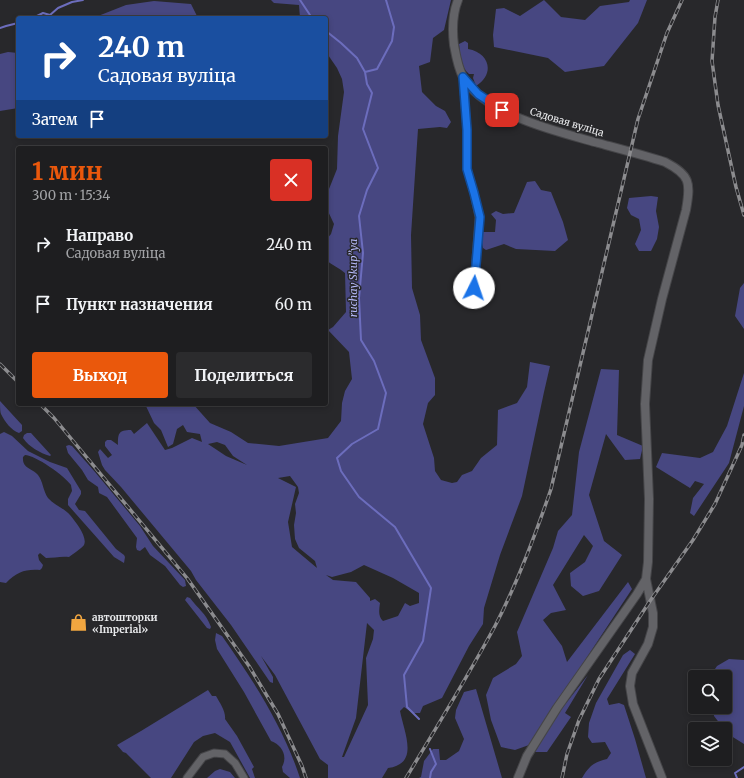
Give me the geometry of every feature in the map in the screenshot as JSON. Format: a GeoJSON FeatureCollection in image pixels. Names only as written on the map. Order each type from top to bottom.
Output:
{"type":"FeatureCollection","features":[{"type":"Feature","properties":{"kind":"street","name":"Садовая вуліца"},"geometry":{"type":"LineString","coordinates":[[458,0],[454,9],[453,36],[456,55],[463,77],[467,130],[467,169],[480,217],[474,288]]}},
{"type":"Feature","properties":{"kind":"street","name":"Садовая вуліца"},"geometry":{"type":"LineString","coordinates":[[463,77],[478,94],[492,104],[513,115],[570,135],[665,162],[679,169],[686,176],[688,197],[648,360],[645,404],[649,499],[646,580]]}},
{"type":"Feature","properties":{"kind":"street"},"geometry":{"type":"LineString","coordinates":[[518,778],[527,756],[557,708],[638,594],[646,580]]}},
{"type":"Feature","properties":{"kind":"street"},"geometry":{"type":"LineString","coordinates":[[646,580],[653,613],[653,626],[648,644],[632,673],[630,686],[633,704],[662,778]]}},
{"type":"Feature","properties":{"kind":"street"},"geometry":{"type":"LineString","coordinates":[[187,778],[203,757],[214,753],[224,754],[235,763],[244,778]]}},
{"type":"Feature","properties":{"kind":"shaded area"},"geometry":{"type":"Polygon","coordinates":[[[271,0],[451,0],[444,30],[433,38],[430,62],[419,66],[422,92],[436,106],[445,111],[451,122],[447,128],[440,127],[418,129],[411,235],[412,288],[420,315],[421,340],[435,378],[435,395],[428,403],[423,424],[434,458],[435,471],[441,480],[452,483],[457,482],[462,475],[472,471],[481,458],[497,445],[498,410],[517,403],[527,387],[530,362],[550,366],[522,496],[500,555],[484,608],[483,624],[469,646],[442,698],[423,706],[420,713],[413,713],[404,707],[400,711],[408,746],[407,754],[404,760],[398,765],[388,768],[382,778],[328,778],[328,765],[320,759],[275,675],[261,656],[273,677],[273,683],[270,682],[231,625],[196,580],[191,571],[105,470],[98,452],[100,449],[108,458],[112,455],[105,446],[105,442],[107,440],[111,440],[118,445],[119,435],[121,432],[131,430],[134,434],[147,423],[165,450],[192,438],[202,442],[200,434],[187,432],[183,425],[177,429],[173,444],[168,447],[161,430],[154,423],[146,406],[195,406],[210,423],[231,432],[248,443],[279,446],[328,438],[341,421],[342,403],[345,391],[352,379],[349,352],[328,330],[333,327],[346,312],[345,273],[328,261],[328,238],[331,234],[334,224],[328,211],[328,192],[337,169],[338,136],[344,92],[342,79],[337,68],[328,55],[328,16],[300,16],[299,5],[274,3],[271,0]],[[217,442],[208,444],[226,456],[247,465],[233,456],[225,445],[217,442]],[[290,476],[278,478],[296,487],[288,522],[292,547],[317,568],[315,561],[299,548],[295,539],[295,504],[299,493],[298,487],[290,476]],[[364,565],[351,572],[332,577],[326,575],[333,580],[356,582],[370,598],[370,601],[375,599],[380,603],[379,611],[383,621],[398,616],[405,603],[410,606],[419,603],[419,593],[393,578],[364,565]],[[367,623],[356,718],[342,757],[344,757],[368,705],[366,658],[373,639],[374,630],[367,623]]]}},
{"type":"Feature","properties":{"kind":"shaded area"},"geometry":{"type":"Polygon","coordinates":[[[544,0],[561,17],[585,20],[600,6],[629,2],[630,0],[647,0],[638,23],[604,66],[565,72],[548,58],[494,47],[493,35],[496,9],[504,8],[520,16],[544,0]]]}},
{"type":"Feature","properties":{"kind":"shaded area"},"geometry":{"type":"Polygon","coordinates":[[[154,1],[191,4],[197,16],[98,16],[126,5],[154,1]]]}},
{"type":"Feature","properties":{"kind":"shaded area"},"geometry":{"type":"Polygon","coordinates":[[[465,41],[468,43],[468,49],[481,55],[487,64],[488,70],[486,76],[476,86],[473,78],[474,74],[469,74],[466,71],[461,60],[459,44],[465,41]]]}},
{"type":"Feature","properties":{"kind":"shaded area"},"geometry":{"type":"Polygon","coordinates":[[[8,52],[16,53],[16,108],[0,111],[0,54],[8,52]]]}},
{"type":"Feature","properties":{"kind":"shaded area"},"geometry":{"type":"Polygon","coordinates":[[[535,181],[541,190],[551,192],[563,222],[568,240],[555,251],[516,249],[504,244],[486,250],[483,248],[481,235],[483,232],[495,232],[496,220],[491,214],[496,211],[503,214],[514,213],[527,182],[535,181]]]}},
{"type":"Feature","properties":{"kind":"shaded area"},"geometry":{"type":"Polygon","coordinates":[[[651,196],[658,197],[656,211],[659,227],[657,239],[651,251],[639,251],[635,244],[641,230],[639,219],[631,215],[627,208],[629,198],[651,196]]]}},
{"type":"Feature","properties":{"kind":"shaded area"},"geometry":{"type":"Polygon","coordinates":[[[744,283],[744,329],[735,316],[740,288],[744,283]]]}},
{"type":"Feature","properties":{"kind":"shaded area"},"geometry":{"type":"Polygon","coordinates":[[[601,369],[619,370],[617,435],[643,446],[640,459],[625,460],[606,434],[589,495],[604,541],[622,555],[599,591],[583,596],[571,586],[570,573],[585,562],[593,546],[584,535],[553,585],[566,610],[551,613],[543,620],[562,646],[567,662],[628,582],[632,589],[529,745],[515,750],[501,747],[491,720],[486,695],[493,678],[516,664],[522,656],[517,632],[553,548],[558,531],[572,515],[579,452],[601,369]]]}},
{"type":"Feature","properties":{"kind":"shaded area"},"geometry":{"type":"Polygon","coordinates":[[[744,373],[744,406],[729,463],[694,516],[690,513],[693,498],[704,484],[695,481],[690,488],[656,467],[662,453],[700,458],[713,452],[727,426],[744,373]]]}},
{"type":"Feature","properties":{"kind":"shaded area"},"geometry":{"type":"Polygon","coordinates":[[[0,401],[22,425],[22,431],[19,433],[6,423],[0,411],[0,401]]]}},
{"type":"Feature","properties":{"kind":"shaded area"},"geometry":{"type":"Polygon","coordinates":[[[4,432],[12,436],[28,451],[50,462],[67,468],[81,491],[81,494],[75,504],[79,510],[85,511],[116,549],[124,555],[124,563],[114,557],[68,505],[68,499],[72,491],[71,485],[68,481],[36,458],[25,455],[23,457],[24,464],[38,475],[48,498],[68,513],[78,525],[85,542],[83,546],[69,557],[46,558],[40,553],[38,555],[39,560],[43,565],[40,570],[26,571],[14,576],[6,583],[0,582],[0,434],[4,432]]]}},
{"type":"Feature","properties":{"kind":"shaded area"},"geometry":{"type":"Polygon","coordinates":[[[27,433],[31,433],[51,455],[42,453],[28,444],[23,438],[27,433]]]}},
{"type":"Feature","properties":{"kind":"shaded area"},"geometry":{"type":"Polygon","coordinates":[[[66,446],[72,446],[95,472],[140,526],[153,546],[185,580],[186,586],[183,587],[180,585],[165,566],[150,555],[145,547],[140,551],[137,550],[137,538],[107,497],[99,493],[98,487],[88,480],[68,453],[66,446]]]}},
{"type":"Feature","properties":{"kind":"shaded area"},"geometry":{"type":"Polygon","coordinates":[[[187,597],[190,598],[204,615],[209,622],[211,627],[210,629],[207,628],[185,600],[187,597]]]}},
{"type":"Feature","properties":{"kind":"shaded area"},"geometry":{"type":"Polygon","coordinates":[[[216,633],[222,636],[245,669],[266,704],[285,740],[300,778],[290,778],[283,772],[283,751],[278,745],[271,741],[244,692],[217,649],[215,640],[216,633]]]}},
{"type":"Feature","properties":{"kind":"shaded area"},"geometry":{"type":"Polygon","coordinates":[[[630,650],[635,654],[607,699],[609,705],[619,703],[624,705],[646,778],[582,778],[592,765],[607,759],[611,753],[605,742],[592,743],[588,737],[589,723],[596,703],[623,655],[630,650]]]}},
{"type":"Feature","properties":{"kind":"shaded area"},"geometry":{"type":"Polygon","coordinates":[[[729,659],[744,660],[744,744],[732,736],[732,722],[719,722],[714,716],[714,714],[732,714],[732,670],[714,670],[717,666],[729,659]]]}},
{"type":"Feature","properties":{"kind":"shaded area"},"geometry":{"type":"Polygon","coordinates":[[[588,675],[565,713],[571,717],[547,752],[535,752],[556,716],[588,675]]]}},
{"type":"Feature","properties":{"kind":"shaded area"},"geometry":{"type":"Polygon","coordinates":[[[476,689],[502,778],[419,778],[421,777],[424,761],[433,749],[439,749],[440,760],[446,760],[459,751],[464,739],[455,718],[456,710],[464,692],[476,689]]]}},
{"type":"Feature","properties":{"kind":"shaded area"},"geometry":{"type":"Polygon","coordinates":[[[208,690],[212,696],[216,696],[221,705],[225,713],[225,719],[237,736],[254,767],[252,769],[255,778],[250,778],[230,742],[215,733],[203,736],[194,742],[171,778],[151,778],[117,745],[141,731],[208,690]]]}},
{"type":"Feature","properties":{"kind":"shaded area"},"geometry":{"type":"Polygon","coordinates":[[[220,769],[230,772],[235,778],[207,778],[215,771],[220,769]]]}},
{"type":"Feature","properties":{"kind":"waterway","name":"ruchay Skup’’ya"},"geometry":{"type":"LineString","coordinates":[[37,16],[43,13],[50,15],[58,8],[72,2],[83,0]]}},
{"type":"Feature","properties":{"kind":"waterway","name":"ruchay Skup’’ya"},"geometry":{"type":"LineString","coordinates":[[300,0],[311,16]]}},
{"type":"Feature","properties":{"kind":"waterway"},"geometry":{"type":"LineString","coordinates":[[365,72],[377,69],[392,41],[394,27],[386,0]]}},
{"type":"Feature","properties":{"kind":"waterway","name":"ruchay Skup’’ya"},"geometry":{"type":"LineString","coordinates":[[0,28],[16,24]]}},
{"type":"Feature","properties":{"kind":"waterway","name":"ruchay Skup’’ya"},"geometry":{"type":"LineString","coordinates":[[328,33],[357,58],[365,72],[367,84],[372,93],[363,129],[378,168],[367,190],[359,216],[363,253],[359,298],[361,340],[374,361],[386,393],[378,429],[352,444],[337,458],[341,471],[359,497],[395,527],[431,588],[423,641],[404,675],[407,707],[419,719]]}},
{"type":"Feature","properties":{"kind":"waterway","name":"ruchay Skup’’ya"},"geometry":{"type":"LineString","coordinates":[[430,749],[436,764],[431,772],[430,778]]}},
{"type":"Feature","properties":{"kind":"waterway","name":"ruchay Skup’’ya"},"geometry":{"type":"LineString","coordinates":[[737,778],[735,773],[744,767]]}},
{"type":"Feature","properties":{"kind":"railway"},"geometry":{"type":"LineString","coordinates":[[406,778],[495,626],[519,576],[545,507],[551,489],[638,119],[667,33],[682,0]]}},
{"type":"Feature","properties":{"kind":"railway"},"geometry":{"type":"LineString","coordinates":[[718,0],[715,17],[712,61],[718,105],[736,187],[744,215]]}},
{"type":"Feature","properties":{"kind":"railway"},"geometry":{"type":"LineString","coordinates":[[0,364],[16,380]]}},
{"type":"Feature","properties":{"kind":"railway"},"geometry":{"type":"LineString","coordinates":[[42,406],[54,418],[187,578],[249,666],[278,714],[306,778]]}},
{"type":"Feature","properties":{"kind":"railway"},"geometry":{"type":"LineString","coordinates":[[562,778],[567,754],[579,720],[599,679],[650,601],[693,540],[715,504],[742,445],[744,435]]}},
{"type":"Feature","properties":{"kind":"place","name":"автошторки «Imperial»"},"geometry":{"type":"Point","coordinates":[79,623]}},
{"type":"Feature","properties":{"kind":"route"},"geometry":{"type":"LineString","coordinates":[[474,288],[480,217],[466,161],[467,130],[463,77],[478,94],[502,110]]}}]}
